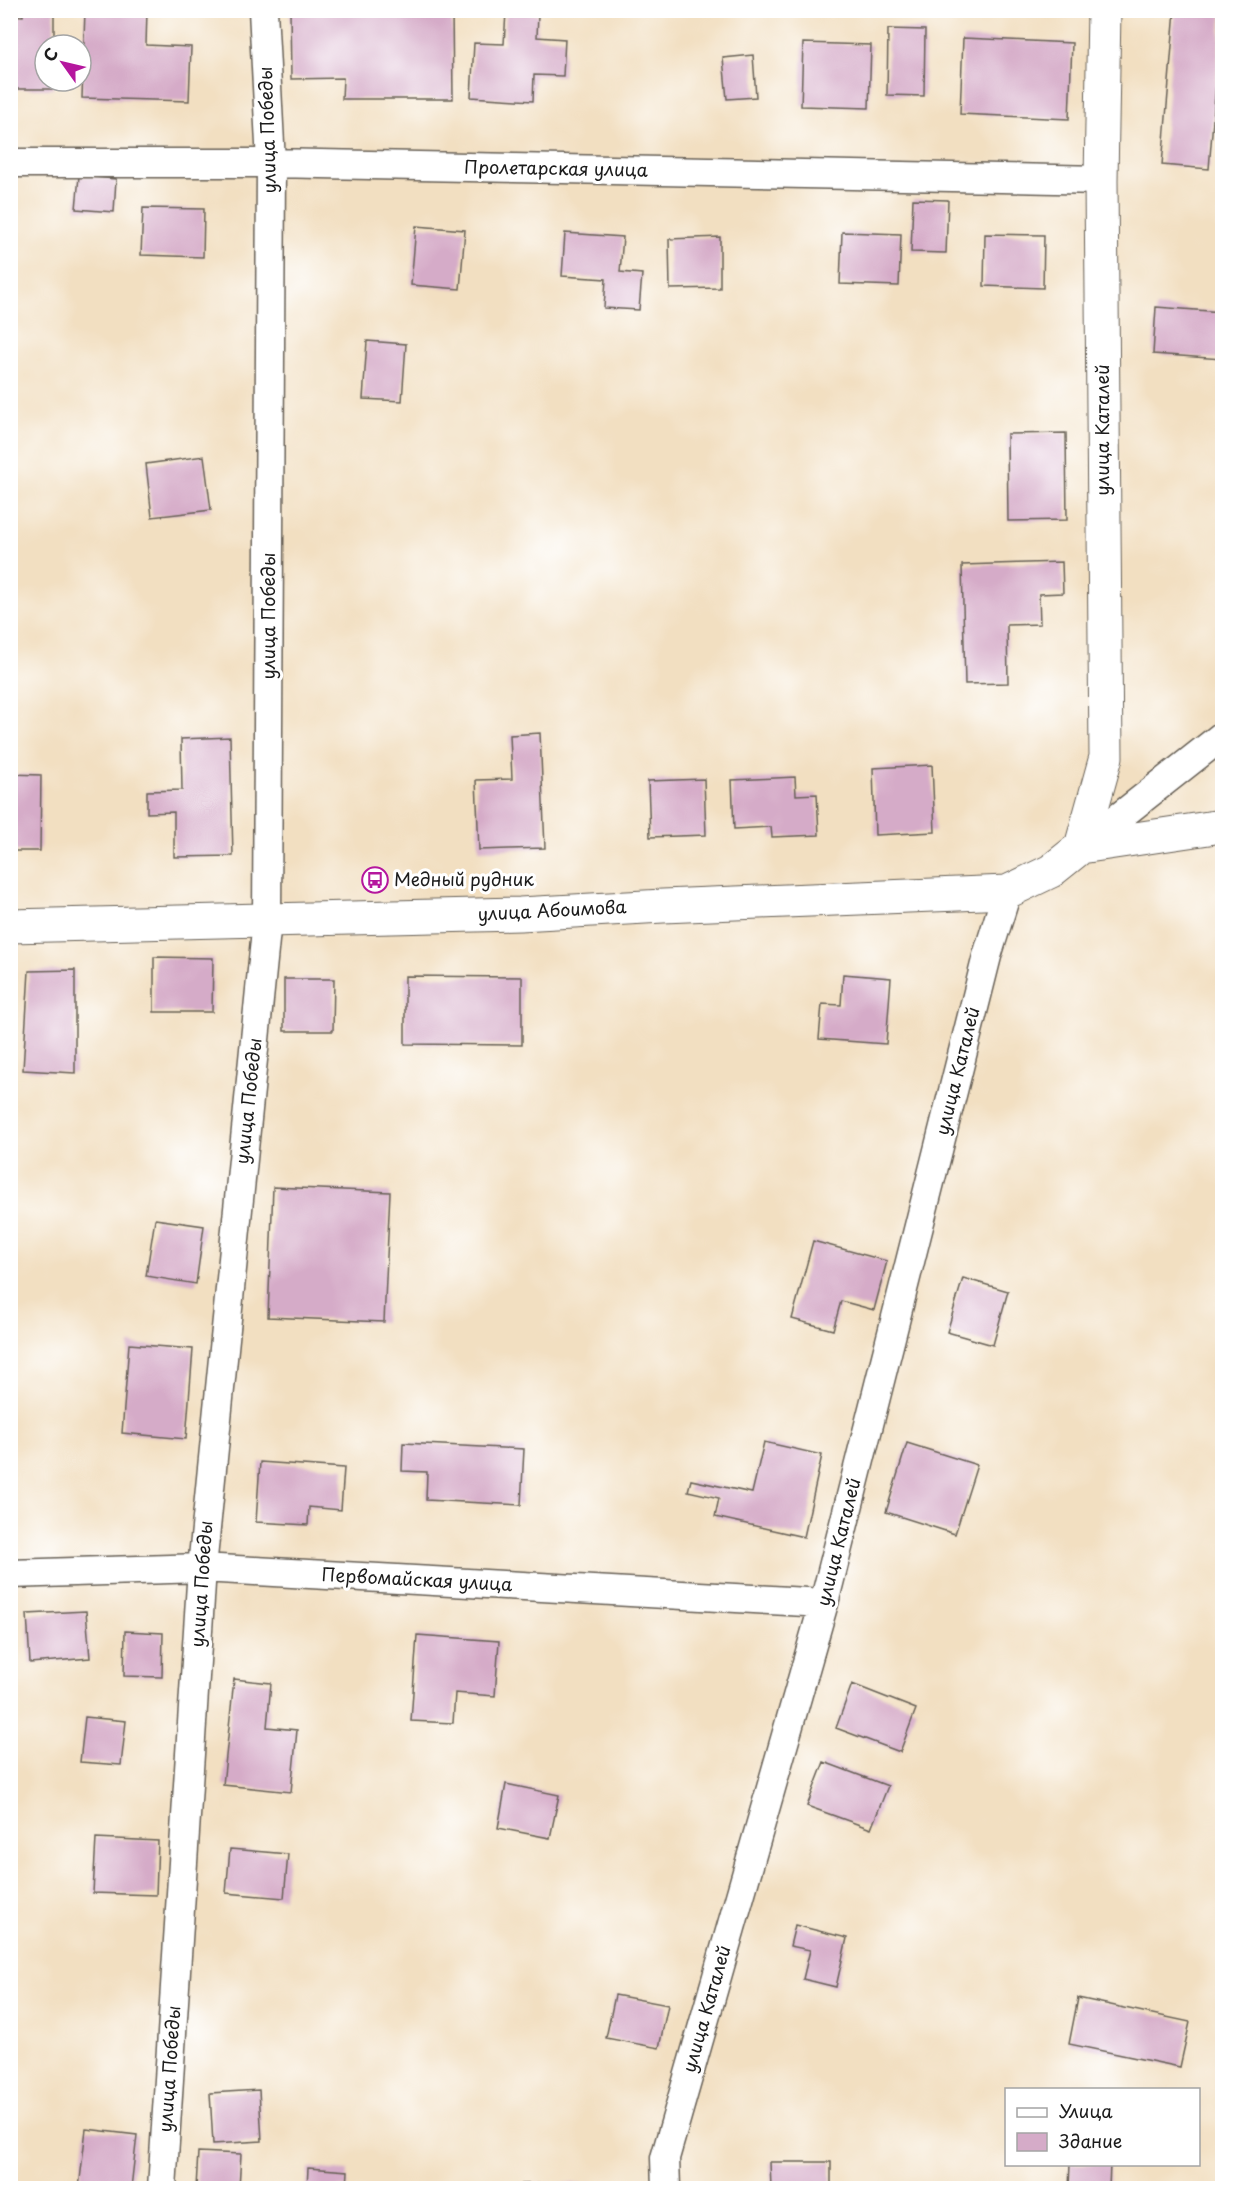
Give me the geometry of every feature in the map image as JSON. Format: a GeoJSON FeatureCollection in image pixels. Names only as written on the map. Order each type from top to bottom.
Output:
{"type":"FeatureCollection","features":[{"type":"Feature","properties":{"kind":"main road","name":"улица Каталей"},"geometry":{"type":"LineString","coordinates":[[1081,847],[1106,757],[1101,180],[1104,10]]}},
{"type":"Feature","properties":{"kind":"main road"},"geometry":{"type":"LineString","coordinates":[[1081,847],[1222,826]]}},
{"type":"Feature","properties":{"kind":"main road","name":"улица Абоимова"},"geometry":{"type":"LineString","coordinates":[[10,926],[520,914],[1007,892],[1051,871],[1081,847]]}},
{"type":"Feature","properties":{"kind":"street","name":"улица Победы"},"geometry":{"type":"LineString","coordinates":[[162,2188],[202,1568],[267,920],[271,163],[263,10]]}},
{"type":"Feature","properties":{"kind":"street","name":"Пролетарская улица"},"geometry":{"type":"LineString","coordinates":[[10,163],[271,163],[1101,180]]}},
{"type":"Feature","properties":{"kind":"street"},"geometry":{"type":"LineString","coordinates":[[1081,847],[1222,736]]}},
{"type":"Feature","properties":{"kind":"street","name":"улица Каталей"},"geometry":{"type":"LineString","coordinates":[[666,2188],[665,2158],[824,1603],[984,968],[1007,892]]}},
{"type":"Feature","properties":{"kind":"street","name":"Первомайская улица"},"geometry":{"type":"LineString","coordinates":[[10,1574],[202,1568],[824,1603]]}},
{"type":"Feature","properties":{"kind":"building"},"geometry":{"type":"Polygon","coordinates":[[[23,10],[54,10],[54,33],[33,33],[33,89],[10,89],[10,15],[23,16],[23,10]]]}},
{"type":"Feature","properties":{"kind":"building"},"geometry":{"type":"Polygon","coordinates":[[[85,10],[147,10],[146,45],[191,47],[189,101],[82,98],[82,93],[93,93],[93,33],[84,33],[85,10]]]}},
{"type":"Feature","properties":{"kind":"building"},"geometry":{"type":"Polygon","coordinates":[[[290,10],[452,10],[453,99],[342,99],[343,78],[291,79],[290,10]]]}},
{"type":"Feature","properties":{"kind":"building"},"geometry":{"type":"Polygon","coordinates":[[[1175,10],[1222,10],[1209,169],[1162,165],[1175,10]]]}},
{"type":"Feature","properties":{"kind":"building"},"geometry":{"type":"Polygon","coordinates":[[[506,12],[538,14],[537,37],[565,39],[563,76],[534,75],[533,101],[471,97],[474,43],[504,44],[506,12]]]}},
{"type":"Feature","properties":{"kind":"building"},"geometry":{"type":"Polygon","coordinates":[[[888,29],[925,30],[924,96],[887,95],[888,29]]]}},
{"type":"Feature","properties":{"kind":"building"},"geometry":{"type":"Polygon","coordinates":[[[963,38],[1072,43],[1069,119],[960,114],[963,38]]]}},
{"type":"Feature","properties":{"kind":"building"},"geometry":{"type":"Polygon","coordinates":[[[803,43],[871,45],[869,108],[801,106],[803,43]]]}},
{"type":"Feature","properties":{"kind":"building"},"geometry":{"type":"Polygon","coordinates":[[[753,55],[756,97],[727,99],[723,58],[753,55]]]}},
{"type":"Feature","properties":{"kind":"building"},"geometry":{"type":"Polygon","coordinates":[[[79,176],[116,179],[114,212],[76,209],[79,176]]]}},
{"type":"Feature","properties":{"kind":"building"},"geometry":{"type":"Polygon","coordinates":[[[913,199],[948,200],[946,253],[911,252],[913,199]]]}},
{"type":"Feature","properties":{"kind":"building"},"geometry":{"type":"Polygon","coordinates":[[[143,208],[204,209],[203,257],[141,255],[143,208]]]}},
{"type":"Feature","properties":{"kind":"building"},"geometry":{"type":"Polygon","coordinates":[[[416,226],[465,230],[460,289],[411,285],[416,226]]]}},
{"type":"Feature","properties":{"kind":"building"},"geometry":{"type":"Polygon","coordinates":[[[842,232],[901,234],[899,286],[840,284],[842,232]]]}},
{"type":"Feature","properties":{"kind":"building"},"geometry":{"type":"Polygon","coordinates":[[[565,233],[623,237],[620,272],[642,274],[639,310],[604,308],[606,279],[562,276],[565,233]]]}},
{"type":"Feature","properties":{"kind":"building"},"geometry":{"type":"Polygon","coordinates":[[[985,234],[1044,235],[1043,288],[984,286],[985,234]]]}},
{"type":"Feature","properties":{"kind":"building"},"geometry":{"type":"Polygon","coordinates":[[[720,237],[720,288],[670,289],[669,239],[720,237]]]}},
{"type":"Feature","properties":{"kind":"building"},"geometry":{"type":"Polygon","coordinates":[[[1156,307],[1222,312],[1222,359],[1153,354],[1156,307]]]}},
{"type":"Feature","properties":{"kind":"building"},"geometry":{"type":"Polygon","coordinates":[[[367,341],[406,344],[402,401],[363,399],[367,341]]]}},
{"type":"Feature","properties":{"kind":"building"},"geometry":{"type":"Polygon","coordinates":[[[1066,433],[1067,520],[1008,521],[1007,434],[1066,433]]]}},
{"type":"Feature","properties":{"kind":"building"},"geometry":{"type":"Polygon","coordinates":[[[204,456],[211,510],[152,517],[146,464],[204,456]]]}},
{"type":"Feature","properties":{"kind":"building"},"geometry":{"type":"Polygon","coordinates":[[[1062,562],[1063,593],[1039,594],[1040,624],[1007,625],[1008,683],[965,684],[962,565],[1062,562]]]}},
{"type":"Feature","properties":{"kind":"building"},"geometry":{"type":"Polygon","coordinates":[[[540,733],[545,848],[479,850],[476,780],[512,779],[510,735],[540,733]]]}},
{"type":"Feature","properties":{"kind":"building"},"geometry":{"type":"Polygon","coordinates":[[[230,737],[233,856],[174,857],[174,812],[147,813],[147,791],[182,790],[181,739],[230,737]]]}},
{"type":"Feature","properties":{"kind":"building"},"geometry":{"type":"Polygon","coordinates":[[[932,765],[935,832],[875,835],[873,768],[932,765]]]}},
{"type":"Feature","properties":{"kind":"building"},"geometry":{"type":"Polygon","coordinates":[[[10,774],[41,775],[40,851],[10,851],[10,774]]]}},
{"type":"Feature","properties":{"kind":"building"},"geometry":{"type":"Polygon","coordinates":[[[795,777],[796,795],[817,794],[819,835],[772,837],[771,827],[734,829],[732,780],[795,777]]]}},
{"type":"Feature","properties":{"kind":"building"},"geometry":{"type":"Polygon","coordinates":[[[704,779],[706,835],[650,837],[648,781],[704,779]]]}},
{"type":"Feature","properties":{"kind":"building"},"geometry":{"type":"Polygon","coordinates":[[[154,957],[213,958],[212,1012],[154,1012],[154,957]]]}},
{"type":"Feature","properties":{"kind":"building"},"geometry":{"type":"Polygon","coordinates":[[[75,970],[75,1073],[23,1070],[29,971],[75,970]]]}},
{"type":"Feature","properties":{"kind":"building"},"geometry":{"type":"Polygon","coordinates":[[[843,974],[891,978],[886,1044],[819,1039],[822,1004],[841,1005],[843,974]]]}},
{"type":"Feature","properties":{"kind":"building"},"geometry":{"type":"Polygon","coordinates":[[[405,976],[522,977],[522,1045],[405,1044],[405,976]]]}},
{"type":"Feature","properties":{"kind":"building"},"geometry":{"type":"Polygon","coordinates":[[[284,979],[334,979],[333,1031],[284,1031],[284,979]]]}},
{"type":"Feature","properties":{"kind":"building"},"geometry":{"type":"Polygon","coordinates":[[[273,1187],[390,1192],[384,1322],[268,1317],[273,1187]]]}},
{"type":"Feature","properties":{"kind":"building"},"geometry":{"type":"Polygon","coordinates":[[[155,1219],[204,1226],[196,1284],[146,1276],[155,1219]]]}},
{"type":"Feature","properties":{"kind":"building"},"geometry":{"type":"Polygon","coordinates":[[[813,1241],[887,1261],[874,1310],[841,1301],[833,1330],[792,1319],[813,1241]]]}},
{"type":"Feature","properties":{"kind":"building"},"geometry":{"type":"Polygon","coordinates":[[[963,1278],[1008,1291],[993,1345],[947,1332],[963,1278]]]}},
{"type":"Feature","properties":{"kind":"building"},"geometry":{"type":"Polygon","coordinates":[[[129,1344],[193,1349],[186,1439],[122,1433],[129,1344]]]}},
{"type":"Feature","properties":{"kind":"building"},"geometry":{"type":"Polygon","coordinates":[[[764,1442],[822,1455],[804,1537],[715,1517],[719,1498],[688,1491],[691,1480],[752,1493],[764,1442]]]}},
{"type":"Feature","properties":{"kind":"building"},"geometry":{"type":"Polygon","coordinates":[[[403,1443],[524,1449],[521,1505],[426,1500],[427,1472],[402,1471],[403,1443]]]}},
{"type":"Feature","properties":{"kind":"building"},"geometry":{"type":"Polygon","coordinates":[[[907,1443],[977,1465],[955,1534],[886,1512],[907,1443]]]}},
{"type":"Feature","properties":{"kind":"building"},"geometry":{"type":"Polygon","coordinates":[[[260,1462],[344,1468],[341,1510],[309,1507],[308,1525],[256,1522],[260,1462]]]}},
{"type":"Feature","properties":{"kind":"building"},"geometry":{"type":"Polygon","coordinates":[[[86,1611],[90,1658],[30,1663],[27,1614],[86,1611]]]}},
{"type":"Feature","properties":{"kind":"building"},"geometry":{"type":"Polygon","coordinates":[[[125,1631],[163,1633],[162,1677],[124,1676],[125,1631]]]}},
{"type":"Feature","properties":{"kind":"building"},"geometry":{"type":"Polygon","coordinates":[[[417,1635],[499,1641],[495,1696],[455,1693],[453,1723],[411,1721],[417,1635]]]}},
{"type":"Feature","properties":{"kind":"building"},"geometry":{"type":"Polygon","coordinates":[[[234,1679],[271,1683],[267,1727],[297,1730],[291,1792],[223,1785],[234,1679]]]}},
{"type":"Feature","properties":{"kind":"building"},"geometry":{"type":"Polygon","coordinates":[[[852,1684],[916,1709],[900,1752],[836,1728],[852,1684]]]}},
{"type":"Feature","properties":{"kind":"building"},"geometry":{"type":"Polygon","coordinates":[[[85,1717],[126,1721],[121,1765],[80,1762],[85,1717]]]}},
{"type":"Feature","properties":{"kind":"building"},"geometry":{"type":"Polygon","coordinates":[[[824,1762],[888,1786],[871,1829],[807,1806],[824,1762]]]}},
{"type":"Feature","properties":{"kind":"building"},"geometry":{"type":"Polygon","coordinates":[[[506,1784],[559,1795],[550,1838],[498,1828],[506,1784]]]}},
{"type":"Feature","properties":{"kind":"building"},"geometry":{"type":"Polygon","coordinates":[[[96,1838],[158,1841],[156,1895],[93,1893],[96,1838]]]}},
{"type":"Feature","properties":{"kind":"building"},"geometry":{"type":"Polygon","coordinates":[[[230,1849],[288,1854],[284,1898],[226,1893],[230,1849]]]}},
{"type":"Feature","properties":{"kind":"building"},"geometry":{"type":"Polygon","coordinates":[[[795,1925],[847,1938],[836,1987],[803,1979],[810,1950],[790,1946],[795,1925]]]}},
{"type":"Feature","properties":{"kind":"building"},"geometry":{"type":"Polygon","coordinates":[[[615,1995],[668,2005],[659,2048],[606,2038],[615,1995]]]}},
{"type":"Feature","properties":{"kind":"building"},"geometry":{"type":"Polygon","coordinates":[[[1078,1998],[1190,2022],[1180,2067],[1069,2044],[1078,1998]]]}},
{"type":"Feature","properties":{"kind":"building"},"geometry":{"type":"Polygon","coordinates":[[[259,2090],[262,2141],[213,2144],[210,2093],[259,2090]]]}},
{"type":"Feature","properties":{"kind":"building"},"geometry":{"type":"Polygon","coordinates":[[[86,2129],[137,2135],[131,2188],[79,2188],[86,2129]]]}},
{"type":"Feature","properties":{"kind":"building"},"geometry":{"type":"Polygon","coordinates":[[[198,2152],[241,2154],[239,2188],[196,2188],[198,2152]]]}},
{"type":"Feature","properties":{"kind":"building"},"geometry":{"type":"Polygon","coordinates":[[[770,2162],[831,2162],[831,2188],[771,2188],[770,2162]]]}},
{"type":"Feature","properties":{"kind":"building"},"geometry":{"type":"Polygon","coordinates":[[[1070,2166],[1110,2166],[1109,2188],[1069,2188],[1070,2166]]]}},
{"type":"Feature","properties":{"kind":"building"},"geometry":{"type":"Polygon","coordinates":[[[308,2168],[348,2171],[347,2188],[307,2188],[308,2168]]]}},
{"type":"Feature","properties":{"kind":"building"},"geometry":{"type":"Polygon","coordinates":[[[609,2183],[609,2188],[523,2188],[522,2184],[609,2183]]]}},
{"type":"Feature","properties":{"kind":"place","name":"Медный рудник"},"geometry":{"type":"Point","coordinates":[375,880]}}]}
